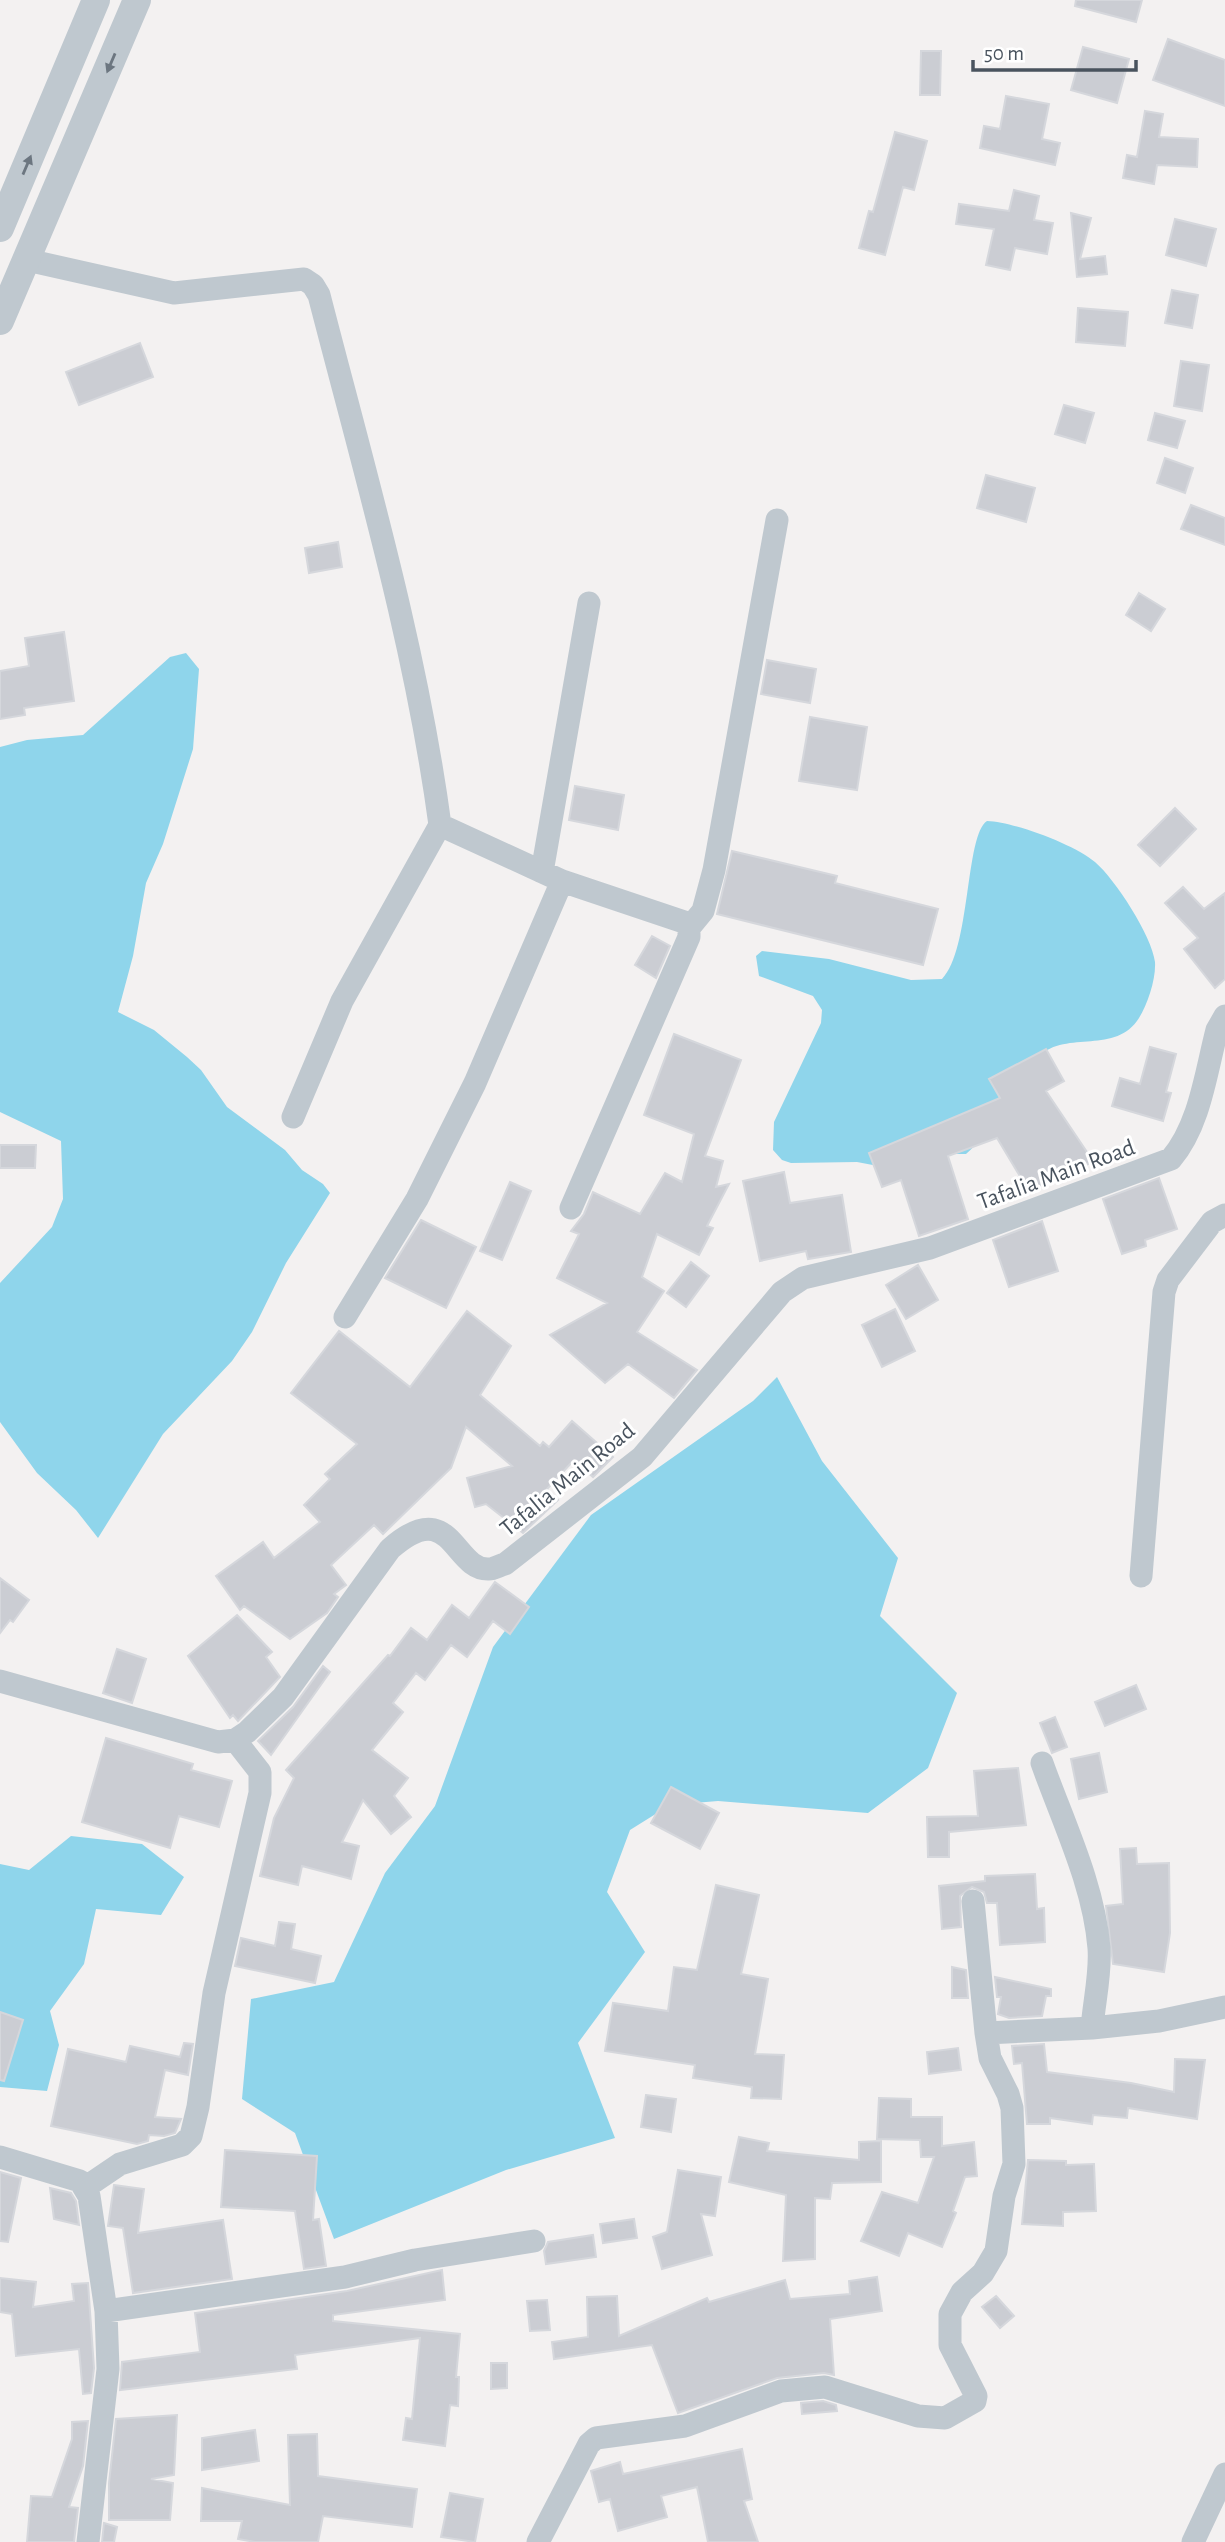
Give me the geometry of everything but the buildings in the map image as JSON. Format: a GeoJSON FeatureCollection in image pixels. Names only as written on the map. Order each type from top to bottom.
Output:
{"type":"FeatureCollection","features":[{"type":"Feature","properties":{"kind":"street"},"geometry":{"type":"LineString","coordinates":[[0,228],[96,0]]}},
{"type":"Feature","properties":{"kind":"street"},"geometry":{"type":"LineString","coordinates":[[0,321],[137,0]]}},
{"type":"Feature","properties":{"kind":"street"},"geometry":{"type":"LineString","coordinates":[[27,260],[174,293],[304,279],[313,285],[319,295],[391,576],[430,748],[440,825],[342,1001],[293,1116]]}},
{"type":"Feature","properties":{"kind":"street"},"geometry":{"type":"LineString","coordinates":[[571,1208],[689,937],[689,928],[703,911],[714,870],[778,520]]}},
{"type":"Feature","properties":{"kind":"street"},"geometry":{"type":"LineString","coordinates":[[345,1317],[417,1199],[475,1083],[552,877],[589,603]]}},
{"type":"Feature","properties":{"kind":"street"},"geometry":{"type":"LineString","coordinates":[[440,825],[552,877],[684,922],[689,928]]}},
{"type":"Feature","properties":{"kind":"street","name":"Tafalia Main Road"},"geometry":{"type":"LineString","coordinates":[[235,1740],[282,1697],[390,1549],[408,1533],[444,1533],[474,1566],[490,1570],[505,1564],[642,1457],[782,1292],[803,1278],[930,1248],[1171,1160],[1184,1145],[1217,1030],[1225,1016]]}},
{"type":"Feature","properties":{"kind":"street"},"geometry":{"type":"LineString","coordinates":[[1141,1576],[1164,1292],[1173,1273],[1212,1222],[1225,1215]]}},
{"type":"Feature","properties":{"kind":"street"},"geometry":{"type":"LineString","coordinates":[[0,1681],[218,1742],[235,1740],[260,1772],[260,1793],[214,1993],[198,2107],[191,2136],[182,2145],[120,2164],[86,2187]]}},
{"type":"Feature","properties":{"kind":"street"},"geometry":{"type":"LineString","coordinates":[[1042,1763],[1087,1891],[1099,1949],[1092,2028]]}},
{"type":"Feature","properties":{"kind":"street"},"geometry":{"type":"LineString","coordinates":[[538,2542],[589,2444],[596,2438],[685,2426],[781,2391],[825,2388],[918,2416],[945,2418],[975,2401],[976,2396],[950,2345],[950,2314],[962,2292],[983,2273],[996,2251],[1004,2196],[1014,2165],[1012,2108],[990,2058],[986,2033],[973,1900]]}},
{"type":"Feature","properties":{"kind":"street"},"geometry":{"type":"LineString","coordinates":[[986,2033],[1092,2028],[1159,2021],[1225,2007]]}},
{"type":"Feature","properties":{"kind":"street"},"geometry":{"type":"LineString","coordinates":[[0,2157],[80,2181],[86,2187],[106,2311],[108,2369],[88,2542]]}},
{"type":"Feature","properties":{"kind":"street"},"geometry":{"type":"LineString","coordinates":[[106,2311],[345,2277],[415,2260],[534,2242]]}},
{"type":"Feature","properties":{"kind":"street"},"geometry":{"type":"LineString","coordinates":[[1194,2542],[1225,2474]]}},
{"type":"Feature","properties":{"kind":"water"},"geometry":{"type":"Polygon","coordinates":[[[186,653],[199,669],[193,749],[163,844],[146,883],[133,956],[118,1012],[154,1030],[187,1057],[201,1070],[227,1107],[285,1150],[302,1170],[323,1184],[330,1193],[286,1263],[252,1332],[232,1361],[163,1434],[98,1538],[76,1510],[37,1473],[0,1422],[0,1283],[52,1227],[63,1199],[61,1141],[0,1112],[0,747],[27,740],[83,735],[170,657],[186,653]]]}},
{"type":"Feature","properties":{"kind":"water"},"geometry":{"type":"Polygon","coordinates":[[[987,821],[1028,830],[1074,849],[1095,862],[1112,881],[1140,923],[1155,962],[1151,991],[1139,1018],[1118,1036],[1063,1044],[1050,1048],[1039,1056],[1020,1078],[986,1132],[966,1154],[956,1154],[944,1147],[878,1166],[857,1162],[791,1163],[782,1160],[773,1150],[774,1122],[821,1023],[822,1010],[813,996],[759,976],[756,956],[762,951],[829,959],[911,980],[942,979],[958,944],[975,848],[980,831],[987,821]]]}},
{"type":"Feature","properties":{"kind":"water"},"geometry":{"type":"Polygon","coordinates":[[[777,1377],[822,1461],[898,1558],[880,1616],[957,1693],[928,1768],[868,1813],[718,1801],[670,1805],[630,1830],[607,1892],[645,1952],[578,2043],[615,2138],[506,2170],[334,2239],[295,2133],[242,2099],[251,1999],[334,1982],[385,1873],[435,1806],[493,1647],[591,1515],[753,1401],[777,1377]]]}},
{"type":"Feature","properties":{"kind":"water"},"geometry":{"type":"Polygon","coordinates":[[[71,1836],[142,1844],[184,1877],[161,1915],[96,1909],[84,1964],[50,2011],[59,2045],[47,2091],[0,2087],[0,1864],[29,1870],[71,1836]]]}}]}
